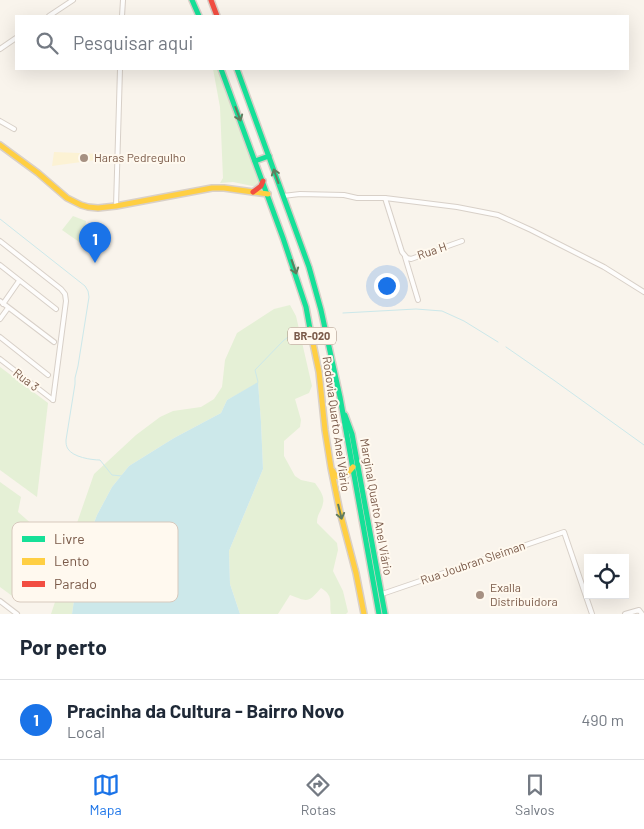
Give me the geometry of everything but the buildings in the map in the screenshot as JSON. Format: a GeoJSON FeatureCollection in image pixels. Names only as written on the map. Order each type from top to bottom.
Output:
{"type":"FeatureCollection","features":[{"type":"Feature","properties":{"kind":"main road"},"geometry":{"type":"LineString","coordinates":[[192,0],[199,15]]}},
{"type":"Feature","properties":{"kind":"main road"},"geometry":{"type":"LineString","coordinates":[[211,0],[217,15]]}},
{"type":"Feature","properties":{"kind":"main road","name":"Rodovia Quarto Anel Viário"},"geometry":{"type":"LineString","coordinates":[[221,70],[284,238],[306,307],[319,372],[331,468],[364,614]]}},
{"type":"Feature","properties":{"kind":"main road","name":"Rodovia Quarto Anel Viário"},"geometry":{"type":"LineString","coordinates":[[237,70],[318,295],[342,405],[378,614]]}},
{"type":"Feature","properties":{"kind":"main road"},"geometry":{"type":"LineString","coordinates":[[0,145],[65,197],[76,204],[88,207],[116,206],[212,188],[268,194]]}},
{"type":"Feature","properties":{"kind":"main road"},"geometry":{"type":"LineString","coordinates":[[255,161],[269,156]]}},
{"type":"Feature","properties":{"kind":"main road"},"geometry":{"type":"LineString","coordinates":[[253,192],[261,186],[263,181]]}},
{"type":"Feature","properties":{"kind":"main road"},"geometry":{"type":"LineString","coordinates":[[284,238],[298,235]]}},
{"type":"Feature","properties":{"kind":"main road","name":"Marginal Quarto Anel Viário"},"geometry":{"type":"LineString","coordinates":[[342,405],[352,434],[385,614]]}},
{"type":"Feature","properties":{"kind":"main road"},"geometry":{"type":"LineString","coordinates":[[331,468],[335,475],[340,478],[346,475],[353,467]]}},
{"type":"Feature","properties":{"kind":"street"},"geometry":{"type":"LineString","coordinates":[[50,15],[72,0]]}},
{"type":"Feature","properties":{"kind":"street"},"geometry":{"type":"LineString","coordinates":[[122,15],[123,0]]}},
{"type":"Feature","properties":{"kind":"street"},"geometry":{"type":"LineString","coordinates":[[0,49],[15,39]]}},
{"type":"Feature","properties":{"kind":"street"},"geometry":{"type":"LineString","coordinates":[[116,206],[120,70]]}},
{"type":"Feature","properties":{"kind":"street"},"geometry":{"type":"LineString","coordinates":[[0,121],[14,129]]}},
{"type":"Feature","properties":{"kind":"street"},"geometry":{"type":"LineString","coordinates":[[283,196],[300,194],[385,198],[457,207],[498,215],[604,267],[644,292]]}},
{"type":"Feature","properties":{"kind":"street","name":"Rua H"},"geometry":{"type":"LineString","coordinates":[[385,198],[405,257],[411,259],[462,241]]}},
{"type":"Feature","properties":{"kind":"street","name":"Rua 3"},"geometry":{"type":"LineString","coordinates":[[0,241],[65,294],[66,300],[53,400],[0,359]]}},
{"type":"Feature","properties":{"kind":"street"},"geometry":{"type":"LineString","coordinates":[[405,257],[418,300]]}},
{"type":"Feature","properties":{"kind":"street"},"geometry":{"type":"LineString","coordinates":[[0,265],[56,309]]}},
{"type":"Feature","properties":{"kind":"street"},"geometry":{"type":"LineString","coordinates":[[20,281],[2,302],[54,342]]}},
{"type":"Feature","properties":{"kind":"street"},"geometry":{"type":"LineString","coordinates":[[0,319],[8,308]]}},
{"type":"Feature","properties":{"kind":"street"},"geometry":{"type":"LineString","coordinates":[[0,337],[48,375]]}},
{"type":"Feature","properties":{"kind":"street","name":"Rua Joubran Sleiman"},"geometry":{"type":"LineString","coordinates":[[382,594],[564,532],[592,614]]}},
{"type":"Feature","properties":{"kind":"street"},"geometry":{"type":"LineString","coordinates":[[0,601],[17,614]]}},
{"type":"Feature","properties":{"kind":"street"},"geometry":{"type":"LineString","coordinates":[[625,614],[637,610],[640,610],[642,613]]}},
{"type":"Feature","properties":{"kind":"green space"},"geometry":{"type":"Polygon","coordinates":[[[213,70],[218,70],[259,182],[257,187],[233,182],[220,183],[223,178],[220,107],[213,70]]]}},
{"type":"Feature","properties":{"kind":"green space"},"geometry":{"type":"Polygon","coordinates":[[[73,216],[86,221],[82,244],[62,230],[73,216]]]}},
{"type":"Feature","properties":{"kind":"green space"},"geometry":{"type":"Polygon","coordinates":[[[290,305],[296,316],[312,386],[309,393],[295,399],[301,420],[300,427],[284,441],[284,456],[295,476],[301,480],[315,483],[322,495],[323,503],[317,523],[337,543],[338,550],[333,571],[343,591],[348,612],[346,614],[331,614],[328,594],[321,588],[307,600],[290,595],[278,614],[240,614],[230,584],[229,551],[263,469],[258,383],[227,400],[221,413],[174,438],[129,466],[112,487],[94,522],[77,522],[94,474],[136,435],[160,417],[173,411],[201,407],[214,399],[222,387],[225,360],[237,333],[274,309],[290,305]]]}},
{"type":"Feature","properties":{"kind":"green space"},"geometry":{"type":"Polygon","coordinates":[[[0,367],[48,403],[37,497],[0,470],[0,367]]]}},
{"type":"Feature","properties":{"kind":"green space"},"geometry":{"type":"Polygon","coordinates":[[[0,482],[21,497],[18,512],[29,522],[12,522],[12,596],[0,587],[0,482]]]}},
{"type":"Feature","properties":{"kind":"green space"},"geometry":{"type":"Polygon","coordinates":[[[55,602],[74,602],[72,614],[51,614],[55,602]]]}},
{"type":"Feature","properties":{"kind":"sand","name":"Haras Pedregulho"},"geometry":{"type":"Polygon","coordinates":[[[54,152],[103,154],[103,159],[52,166],[54,152]]]}},
{"type":"Feature","properties":{"kind":"water"},"geometry":{"type":"Polygon","coordinates":[[[258,382],[263,469],[229,551],[230,584],[240,614],[72,614],[74,602],[178,602],[178,522],[94,522],[112,487],[129,466],[174,438],[221,413],[227,400],[258,382]]]}},
{"type":"Feature","properties":{"kind":"waterway"},"geometry":{"type":"LineString","coordinates":[[0,219],[85,286],[88,291],[89,297],[66,444],[70,452],[87,459],[100,460],[112,475],[122,476]]}},
{"type":"Feature","properties":{"kind":"waterway"},"geometry":{"type":"LineString","coordinates":[[343,313],[416,309],[442,311],[464,321],[498,342]]}},
{"type":"Feature","properties":{"kind":"waterway"},"geometry":{"type":"LineString","coordinates":[[258,382],[255,370],[283,341],[300,328]]}},
{"type":"Feature","properties":{"kind":"waterway"},"geometry":{"type":"LineString","coordinates":[[506,347],[644,445]]}},
{"type":"Feature","properties":{"kind":"traffic: fast"},"geometry":{"type":"LineString","coordinates":[[192,0],[199,15]]}},
{"type":"Feature","properties":{"kind":"traffic: fast"},"geometry":{"type":"LineString","coordinates":[[221,70],[283,238],[306,307],[310,329]]}},
{"type":"Feature","properties":{"kind":"traffic: fast"},"geometry":{"type":"LineString","coordinates":[[237,70],[309,267],[321,310],[340,397],[379,614]]}},
{"type":"Feature","properties":{"kind":"traffic: fast"},"geometry":{"type":"LineString","coordinates":[[255,161],[269,156]]}},
{"type":"Feature","properties":{"kind":"traffic: fast"},"geometry":{"type":"LineString","coordinates":[[345,415],[352,434],[385,614]]}},
{"type":"Feature","properties":{"kind":"traffic: slow"},"geometry":{"type":"LineString","coordinates":[[0,145],[38,173],[67,198],[88,207],[116,206],[212,188],[268,194]]}},
{"type":"Feature","properties":{"kind":"traffic: slow"},"geometry":{"type":"LineString","coordinates":[[310,329],[319,372],[331,468],[364,614]]}},
{"type":"Feature","properties":{"kind":"traffic: slow"},"geometry":{"type":"LineString","coordinates":[[333,471],[340,478],[346,475],[353,467]]}},
{"type":"Feature","properties":{"kind":"traffic: jam"},"geometry":{"type":"LineString","coordinates":[[211,0],[217,15]]}},
{"type":"Feature","properties":{"kind":"traffic: jam"},"geometry":{"type":"LineString","coordinates":[[253,192],[261,186],[263,181]]}},
{"type":"Feature","properties":{"kind":"place","name":"Haras Pedregulho"},"geometry":{"type":"Point","coordinates":[84,158]}},
{"type":"Feature","properties":{"kind":"place","name":"Pracinha da Cultura - Bairro Novo"},"geometry":{"type":"Point","coordinates":[95,263]}},
{"type":"Feature","properties":{"kind":"place","name":"Exalla Distribuidora"},"geometry":{"type":"Point","coordinates":[480,595]}}]}
